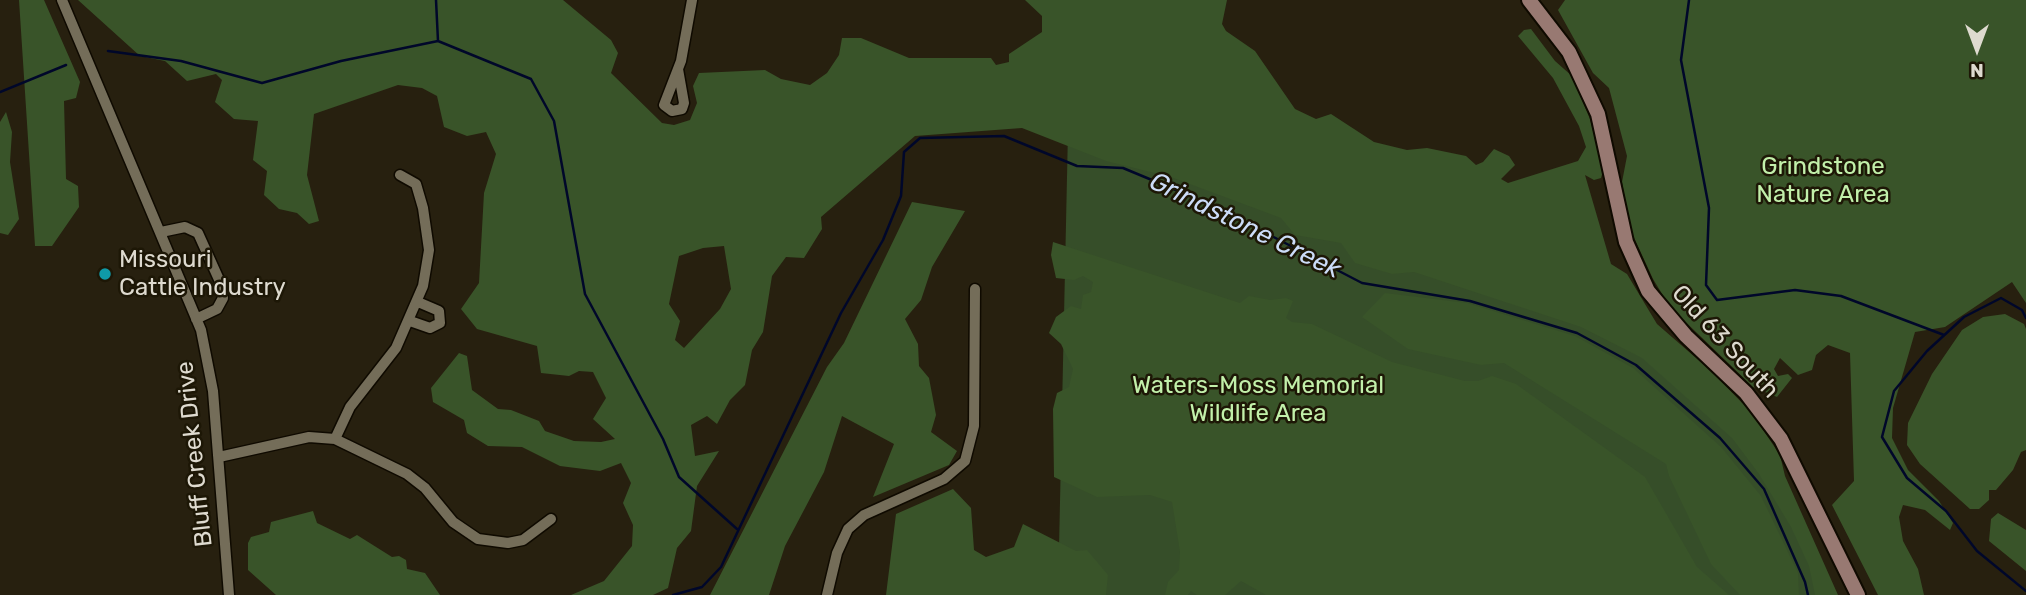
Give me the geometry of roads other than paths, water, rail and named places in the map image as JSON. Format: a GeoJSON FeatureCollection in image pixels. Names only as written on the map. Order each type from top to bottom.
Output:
{"type":"FeatureCollection","features":[{"type":"Feature","properties":{"kind":"main road","name":"Old 63 South"},"geometry":{"type":"LineString","coordinates":[[1529,0],[1569,52],[1592,101],[1605,144],[1626,242],[1648,291],[1670,320],[1746,393],[1781,439],[1858,595]]}},
{"type":"Feature","properties":{"kind":"street","name":"Bluff Creek Drive"},"geometry":{"type":"LineString","coordinates":[[62,0],[161,232],[196,319],[209,365],[229,595]]}},
{"type":"Feature","properties":{"kind":"street"},"geometry":{"type":"LineString","coordinates":[[678,69],[692,0]]}},
{"type":"Feature","properties":{"kind":"street"},"geometry":{"type":"LineString","coordinates":[[335,439],[350,407],[383,367],[418,302],[426,269],[428,230],[416,184],[400,176]]}},
{"type":"Feature","properties":{"kind":"street"},"geometry":{"type":"LineString","coordinates":[[161,232],[185,227],[198,233],[221,284],[223,298],[217,309],[196,319]]}},
{"type":"Feature","properties":{"kind":"street"},"geometry":{"type":"LineString","coordinates":[[827,595],[837,553],[848,529],[864,515],[944,480],[964,461],[974,426],[975,289]]}},
{"type":"Feature","properties":{"kind":"street"},"geometry":{"type":"LineString","coordinates":[[410,321],[430,328],[440,323],[439,312],[418,302]]}},
{"type":"Feature","properties":{"kind":"street"},"geometry":{"type":"LineString","coordinates":[[219,457],[309,437],[335,439],[407,474],[425,488],[458,527],[478,539],[492,543],[523,540],[551,519]]}},
{"type":"Feature","properties":{"kind":"waterway"},"geometry":{"type":"LineString","coordinates":[[436,0],[438,41],[531,79],[554,121],[585,294],[663,439],[679,477],[737,529]]}},
{"type":"Feature","properties":{"kind":"waterway"},"geometry":{"type":"LineString","coordinates":[[1689,0],[1681,60],[1709,208],[1706,285],[1717,300],[1795,290],[1841,296],[1944,335]]}},
{"type":"Feature","properties":{"kind":"waterway"},"geometry":{"type":"LineString","coordinates":[[108,51],[181,61],[262,83],[341,61],[438,41]]}},
{"type":"Feature","properties":{"kind":"waterway"},"geometry":{"type":"LineString","coordinates":[[0,92],[66,65]]}},
{"type":"Feature","properties":{"kind":"waterway","name":"Grindstone Creek"},"geometry":{"type":"LineString","coordinates":[[673,595],[702,587],[721,567],[841,313],[883,240],[901,196],[904,152],[920,138],[1004,136],[1077,166],[1123,168],[1212,205],[1362,283],[1470,301],[1577,333],[1636,365],[1720,438],[1764,489],[1805,582],[1808,595]]}},
{"type":"Feature","properties":{"kind":"waterway","name":"Grindstone Creek"},"geometry":{"type":"LineString","coordinates":[[2026,318],[2022,310],[2001,298],[1964,317],[1927,351],[1894,391],[1882,437],[1907,478],[1946,511],[1977,551],[2026,591]]}},
{"type":"Feature","properties":{"kind":"place","name":"Missouri Cattle Industry"},"geometry":{"type":"Point","coordinates":[105,274]}},
{"type":"Feature","properties":{"kind":"park label","name":"Grindstone Nature Area"},"geometry":{"type":"Point","coordinates":[1823,181]}},
{"type":"Feature","properties":{"kind":"park label","name":"Waters-Moss Memorial Wildlife Area"},"geometry":{"type":"Point","coordinates":[1258,400]}}]}
